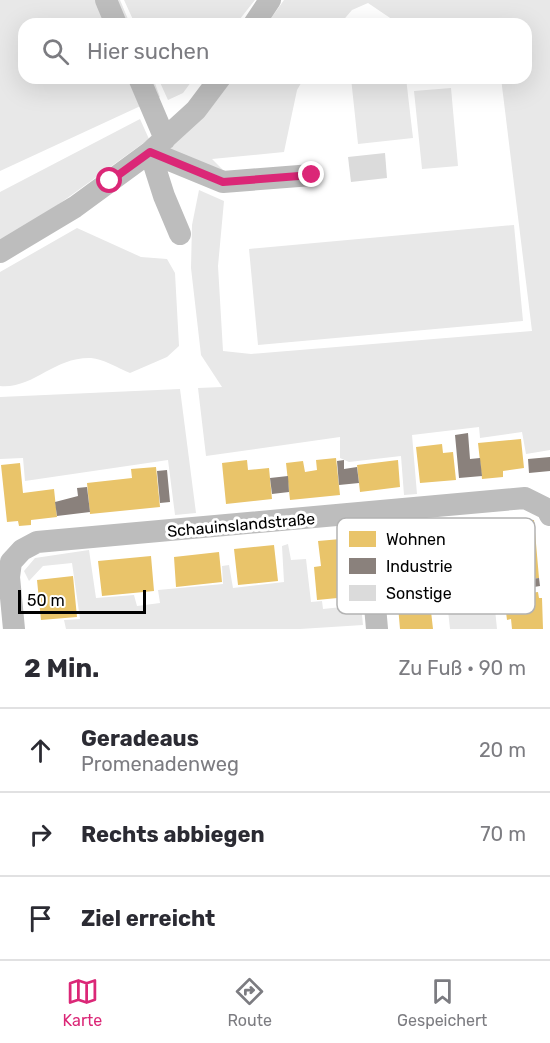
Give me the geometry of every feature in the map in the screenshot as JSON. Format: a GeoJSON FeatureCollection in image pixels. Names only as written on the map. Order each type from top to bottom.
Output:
{"type":"FeatureCollection","features":[{"type":"Feature","properties":{"kind":"street"},"geometry":{"type":"LineString","coordinates":[[105,0],[113,18]]}},
{"type":"Feature","properties":{"kind":"street"},"geometry":{"type":"LineString","coordinates":[[258,18],[270,0]]}},
{"type":"Feature","properties":{"kind":"street"},"geometry":{"type":"LineString","coordinates":[[141,84],[158,145],[164,196],[180,234]]}},
{"type":"Feature","properties":{"kind":"street"},"geometry":{"type":"LineString","coordinates":[[0,252],[75,207],[158,145],[196,110],[216,84]]}},
{"type":"Feature","properties":{"kind":"street"},"geometry":{"type":"LineString","coordinates":[[158,145],[223,182],[312,175]]}},
{"type":"Feature","properties":{"kind":"street","name":"Schauinslandstraße"},"geometry":{"type":"LineString","coordinates":[[6,556],[37,542],[525,498],[549,512]]}},
{"type":"Feature","properties":{"kind":"street"},"geometry":{"type":"LineString","coordinates":[[367,514],[367,518]]}},
{"type":"Feature","properties":{"kind":"street"},"geometry":{"type":"LineString","coordinates":[[6,556],[14,629]]}},
{"type":"Feature","properties":{"kind":"street"},"geometry":{"type":"LineString","coordinates":[[376,614],[377,629]]}},
{"type":"Feature","properties":{"kind":"shaded area"},"geometry":{"type":"Polygon","coordinates":[[[0,0],[120,0],[128,18],[18,18],[18,84],[155,84],[160,97],[0,171],[0,0]]]}},
{"type":"Feature","properties":{"kind":"shaded area"},"geometry":{"type":"Polygon","coordinates":[[[124,0],[255,0],[241,18],[132,18],[124,0]]]}},
{"type":"Feature","properties":{"kind":"shaded area"},"geometry":{"type":"Polygon","coordinates":[[[284,0],[550,0],[550,450],[526,454],[522,432],[480,438],[479,427],[412,435],[417,494],[404,495],[401,456],[349,462],[340,458],[340,437],[206,456],[198,388],[222,387],[201,355],[191,268],[192,225],[199,190],[224,201],[218,266],[223,351],[251,354],[532,331],[502,84],[532,84],[532,18],[390,18],[368,3],[352,10],[345,18],[271,18],[284,0]]]}},
{"type":"Feature","properties":{"kind":"shaded area"},"geometry":{"type":"Polygon","coordinates":[[[161,84],[190,84],[183,93],[168,100],[161,84]]]}},
{"type":"Feature","properties":{"kind":"shaded area"},"geometry":{"type":"Polygon","coordinates":[[[224,84],[300,84],[297,90],[284,152],[212,159],[228,175],[165,151],[224,84]]]}},
{"type":"Feature","properties":{"kind":"shaded area"},"geometry":{"type":"Polygon","coordinates":[[[352,84],[407,84],[413,138],[358,144],[352,84]]]}},
{"type":"Feature","properties":{"kind":"shaded area"},"geometry":{"type":"Polygon","coordinates":[[[451,88],[458,166],[422,169],[414,91],[451,88]]]}},
{"type":"Feature","properties":{"kind":"shaded area"},"geometry":{"type":"Polygon","coordinates":[[[140,119],[149,139],[30,225],[0,240],[0,192],[140,119]]]}},
{"type":"Feature","properties":{"kind":"shaded area"},"geometry":{"type":"Polygon","coordinates":[[[514,225],[523,321],[258,345],[249,249],[514,225]]]}},
{"type":"Feature","properties":{"kind":"shaded area"},"geometry":{"type":"Polygon","coordinates":[[[77,228],[141,257],[167,259],[175,273],[179,346],[167,357],[130,373],[96,359],[78,359],[54,367],[23,383],[0,386],[0,272],[77,228]]]}},
{"type":"Feature","properties":{"kind":"shaded area"},"geometry":{"type":"Polygon","coordinates":[[[180,389],[196,513],[175,515],[168,460],[25,481],[23,458],[0,459],[0,397],[180,389]]]}},
{"type":"Feature","properties":{"kind":"shaded area"},"geometry":{"type":"Polygon","coordinates":[[[288,544],[291,560],[306,559],[311,602],[322,601],[323,609],[337,608],[337,614],[362,614],[363,625],[300,629],[66,629],[64,620],[80,619],[72,563],[43,566],[29,581],[24,571],[35,558],[89,550],[96,598],[134,595],[137,606],[160,603],[158,590],[223,584],[222,566],[229,565],[233,588],[284,582],[282,546],[288,544]]]}},
{"type":"Feature","properties":{"kind":"shaded area"},"geometry":{"type":"Polygon","coordinates":[[[448,614],[495,614],[497,629],[450,629],[448,614]]]}},
{"type":"Feature","properties":{"kind":"building: Wohnen"},"geometry":{"type":"Polygon","coordinates":[[[521,439],[524,468],[503,471],[503,477],[482,479],[478,443],[521,439]]]}},
{"type":"Feature","properties":{"kind":"building: Wohnen"},"geometry":{"type":"Polygon","coordinates":[[[442,444],[443,453],[453,452],[456,480],[420,483],[416,447],[442,444]]]}},
{"type":"Feature","properties":{"kind":"building: Wohnen"},"geometry":{"type":"Polygon","coordinates":[[[336,458],[340,495],[290,500],[286,463],[303,461],[305,472],[317,470],[316,460],[336,458]]]}},
{"type":"Feature","properties":{"kind":"building: Wohnen"},"geometry":{"type":"Polygon","coordinates":[[[247,460],[248,470],[269,468],[272,499],[226,504],[222,463],[247,460]]]}},
{"type":"Feature","properties":{"kind":"building: Wohnen"},"geometry":{"type":"Polygon","coordinates":[[[398,460],[400,487],[360,492],[357,465],[398,460]]]}},
{"type":"Feature","properties":{"kind":"building: Wohnen"},"geometry":{"type":"Polygon","coordinates":[[[20,463],[23,493],[54,489],[57,517],[31,520],[31,525],[19,526],[18,521],[7,522],[1,465],[20,463]]]}},
{"type":"Feature","properties":{"kind":"building: Wohnen"},"geometry":{"type":"Polygon","coordinates":[[[156,467],[160,507],[90,514],[87,483],[132,478],[131,469],[156,467]]]}},
{"type":"Feature","properties":{"kind":"building: Wohnen"},"geometry":{"type":"Polygon","coordinates":[[[535,532],[539,578],[535,578],[535,532]]]}},
{"type":"Feature","properties":{"kind":"building: Wohnen"},"geometry":{"type":"Polygon","coordinates":[[[337,539],[337,598],[317,600],[314,567],[321,566],[318,541],[337,539]]]}},
{"type":"Feature","properties":{"kind":"building: Wohnen"},"geometry":{"type":"Polygon","coordinates":[[[274,545],[278,581],[238,585],[234,549],[274,545]]]}},
{"type":"Feature","properties":{"kind":"building: Wohnen"},"geometry":{"type":"Polygon","coordinates":[[[219,552],[222,582],[176,587],[174,557],[219,552]]]}},
{"type":"Feature","properties":{"kind":"building: Wohnen"},"geometry":{"type":"Polygon","coordinates":[[[151,556],[154,591],[102,596],[98,561],[151,556]]]}},
{"type":"Feature","properties":{"kind":"building: Wohnen"},"geometry":{"type":"Polygon","coordinates":[[[73,576],[77,617],[41,620],[37,580],[73,576]]]}},
{"type":"Feature","properties":{"kind":"building: Wohnen"},"geometry":{"type":"Polygon","coordinates":[[[535,592],[538,592],[539,598],[542,598],[543,629],[512,629],[511,619],[507,620],[506,614],[535,614],[535,592]]]}},
{"type":"Feature","properties":{"kind":"building: Wohnen"},"geometry":{"type":"Polygon","coordinates":[[[399,614],[431,614],[433,629],[400,629],[399,614]]]}},
{"type":"Feature","properties":{"kind":"building: Industrie"},"geometry":{"type":"Polygon","coordinates":[[[468,433],[470,459],[480,458],[482,476],[459,478],[455,435],[468,433]]]}},
{"type":"Feature","properties":{"kind":"building: Industrie"},"geometry":{"type":"Polygon","coordinates":[[[550,457],[550,471],[529,473],[528,459],[550,457]]]}},
{"type":"Feature","properties":{"kind":"building: Industrie"},"geometry":{"type":"Polygon","coordinates":[[[344,460],[344,469],[357,467],[359,483],[339,485],[337,461],[344,460]]]}},
{"type":"Feature","properties":{"kind":"building: Industrie"},"geometry":{"type":"Polygon","coordinates":[[[167,470],[170,502],[160,503],[157,471],[167,470]]]}},
{"type":"Feature","properties":{"kind":"building: Industrie"},"geometry":{"type":"Polygon","coordinates":[[[288,476],[289,492],[272,494],[270,478],[288,476]]]}},
{"type":"Feature","properties":{"kind":"building: Industrie"},"geometry":{"type":"Polygon","coordinates":[[[87,487],[90,512],[57,516],[55,502],[78,496],[77,488],[87,487]]]}},
{"type":"Feature","properties":{"kind":"building: Industrie"},"geometry":{"type":"Polygon","coordinates":[[[535,578],[539,578],[540,586],[535,587],[535,578]]]}},
{"type":"Feature","properties":{"kind":"building: Sonstige"},"geometry":{"type":"Polygon","coordinates":[[[385,153],[387,178],[351,182],[348,157],[385,153]]]}},
{"type":"Feature","properties":{"kind":"route"},"geometry":{"type":"LineString","coordinates":[[110,181],[150,152],[223,182],[312,175]]}}]}
